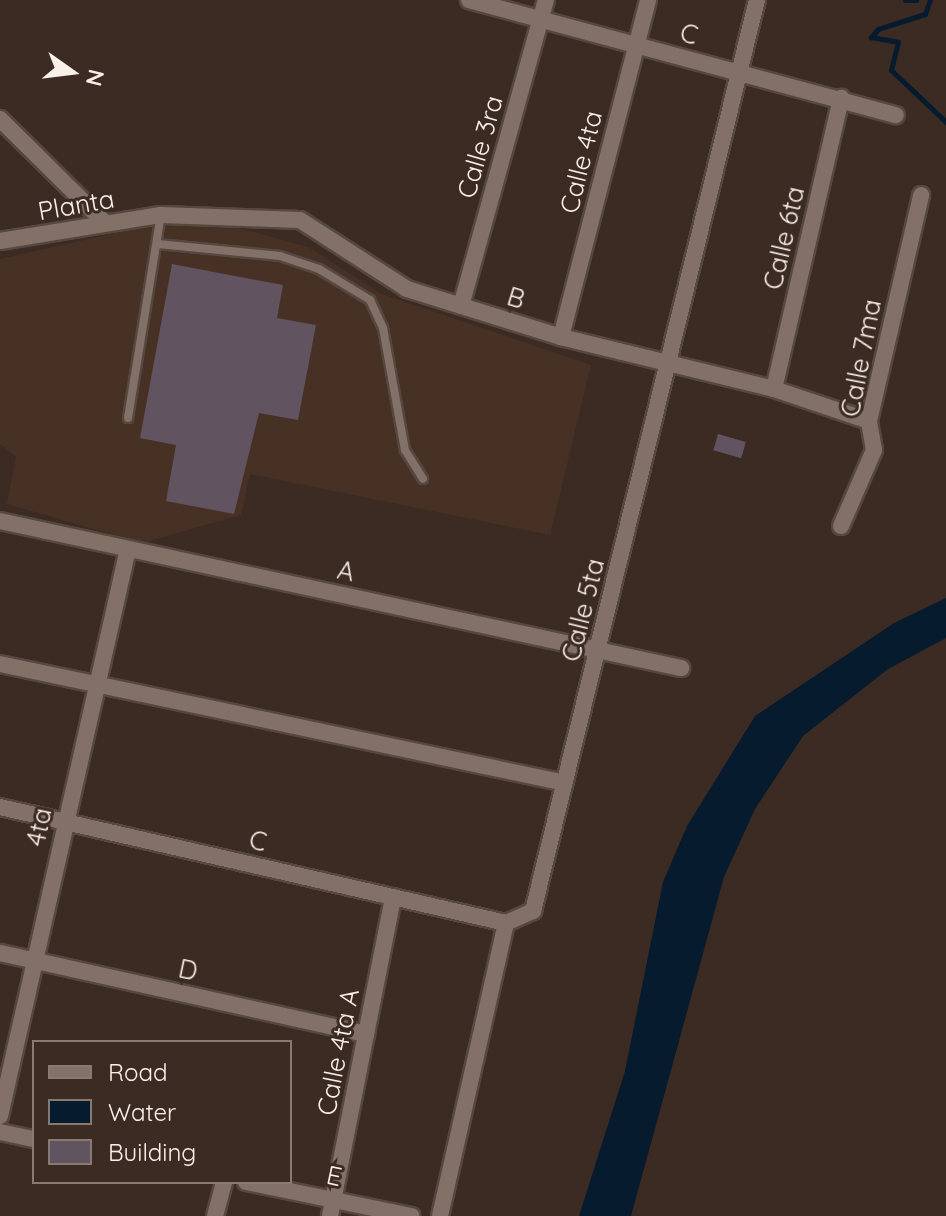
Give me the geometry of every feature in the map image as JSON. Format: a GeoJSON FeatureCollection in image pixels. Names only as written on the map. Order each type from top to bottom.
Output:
{"type":"FeatureCollection","features":[{"type":"Feature","properties":{"kind":"street","name":"C"},"geometry":{"type":"LineString","coordinates":[[469,0],[896,115]]}},
{"type":"Feature","properties":{"kind":"street","name":"Calle 3ra"},"geometry":{"type":"LineString","coordinates":[[461,306],[546,0]]}},
{"type":"Feature","properties":{"kind":"street","name":"Calle 4ta"},"geometry":{"type":"LineString","coordinates":[[561,337],[648,0]]}},
{"type":"Feature","properties":{"kind":"street","name":"Calle 5ta"},"geometry":{"type":"LineString","coordinates":[[506,923],[533,911],[757,0]]}},
{"type":"Feature","properties":{"kind":"street","name":"Calle 6ta"},"geometry":{"type":"LineString","coordinates":[[774,389],[841,98]]}},
{"type":"Feature","properties":{"kind":"street"},"geometry":{"type":"LineString","coordinates":[[0,119],[105,223]]}},
{"type":"Feature","properties":{"kind":"street","name":"Calle 7ma"},"geometry":{"type":"LineString","coordinates":[[841,526],[874,450],[869,421],[921,195]]}},
{"type":"Feature","properties":{"kind":"street","name":"B"},"geometry":{"type":"LineString","coordinates":[[161,215],[300,220],[407,289],[561,337],[774,389],[869,421]]}},
{"type":"Feature","properties":{"kind":"street","name":"Planta"},"geometry":{"type":"LineString","coordinates":[[0,241],[161,215]]}},
{"type":"Feature","properties":{"kind":"street","name":"A"},"geometry":{"type":"LineString","coordinates":[[0,521],[681,668]]}},
{"type":"Feature","properties":{"kind":"street","name":"4ta"},"geometry":{"type":"LineString","coordinates":[[0,1116],[95,684],[128,549]]}},
{"type":"Feature","properties":{"kind":"street"},"geometry":{"type":"LineString","coordinates":[[0,664],[565,783]]}},
{"type":"Feature","properties":{"kind":"street","name":"C"},"geometry":{"type":"LineString","coordinates":[[0,807],[506,923]]}},
{"type":"Feature","properties":{"kind":"street","name":"Calle 4ta A"},"geometry":{"type":"LineString","coordinates":[[331,1208],[393,897]]}},
{"type":"Feature","properties":{"kind":"street"},"geometry":{"type":"LineString","coordinates":[[440,1216],[506,923]]}},
{"type":"Feature","properties":{"kind":"street","name":"D"},"geometry":{"type":"LineString","coordinates":[[0,953],[366,1034]]}},
{"type":"Feature","properties":{"kind":"street"},"geometry":{"type":"LineString","coordinates":[[0,1132],[32,1139]]}},
{"type":"Feature","properties":{"kind":"street"},"geometry":{"type":"LineString","coordinates":[[215,1216],[223,1184]]}},
{"type":"Feature","properties":{"kind":"street","name":"E"},"geometry":{"type":"LineString","coordinates":[[253,1184],[331,1208],[412,1216]]}},
{"type":"Feature","properties":{"kind":"lane"},"geometry":{"type":"LineString","coordinates":[[128,418],[161,215]]}},
{"type":"Feature","properties":{"kind":"lane"},"geometry":{"type":"LineString","coordinates":[[158,244],[280,256],[319,269],[370,300],[383,328],[405,450],[423,479]]}},
{"type":"Feature","properties":{"kind":"shaded area"},"geometry":{"type":"Polygon","coordinates":[[[221,223],[308,247],[382,294],[591,365],[550,535],[250,474],[241,515],[142,543],[7,504],[16,457],[0,444],[0,259],[137,228],[221,223]]]}},
{"type":"Feature","properties":{"kind":"water"},"geometry":{"type":"Polygon","coordinates":[[[946,598],[946,638],[888,669],[803,736],[755,809],[724,877],[631,1216],[579,1216],[625,1071],[663,882],[687,826],[755,716],[894,623],[946,598]]]}},
{"type":"Feature","properties":{"kind":"building"},"geometry":{"type":"Polygon","coordinates":[[[172,264],[283,285],[277,318],[316,325],[298,420],[259,413],[234,514],[166,501],[176,445],[140,438],[172,264]]]}},
{"type":"Feature","properties":{"kind":"building"},"geometry":{"type":"Polygon","coordinates":[[[718,434],[746,442],[741,458],[713,450],[718,434]]]}},
{"type":"Feature","properties":{"kind":"waterway"},"geometry":{"type":"LineString","coordinates":[[905,0],[916,0]]}},
{"type":"Feature","properties":{"kind":"waterway"},"geometry":{"type":"LineString","coordinates":[[930,0],[925,14],[878,29],[871,37],[898,42],[891,70],[946,122]]}}]}
